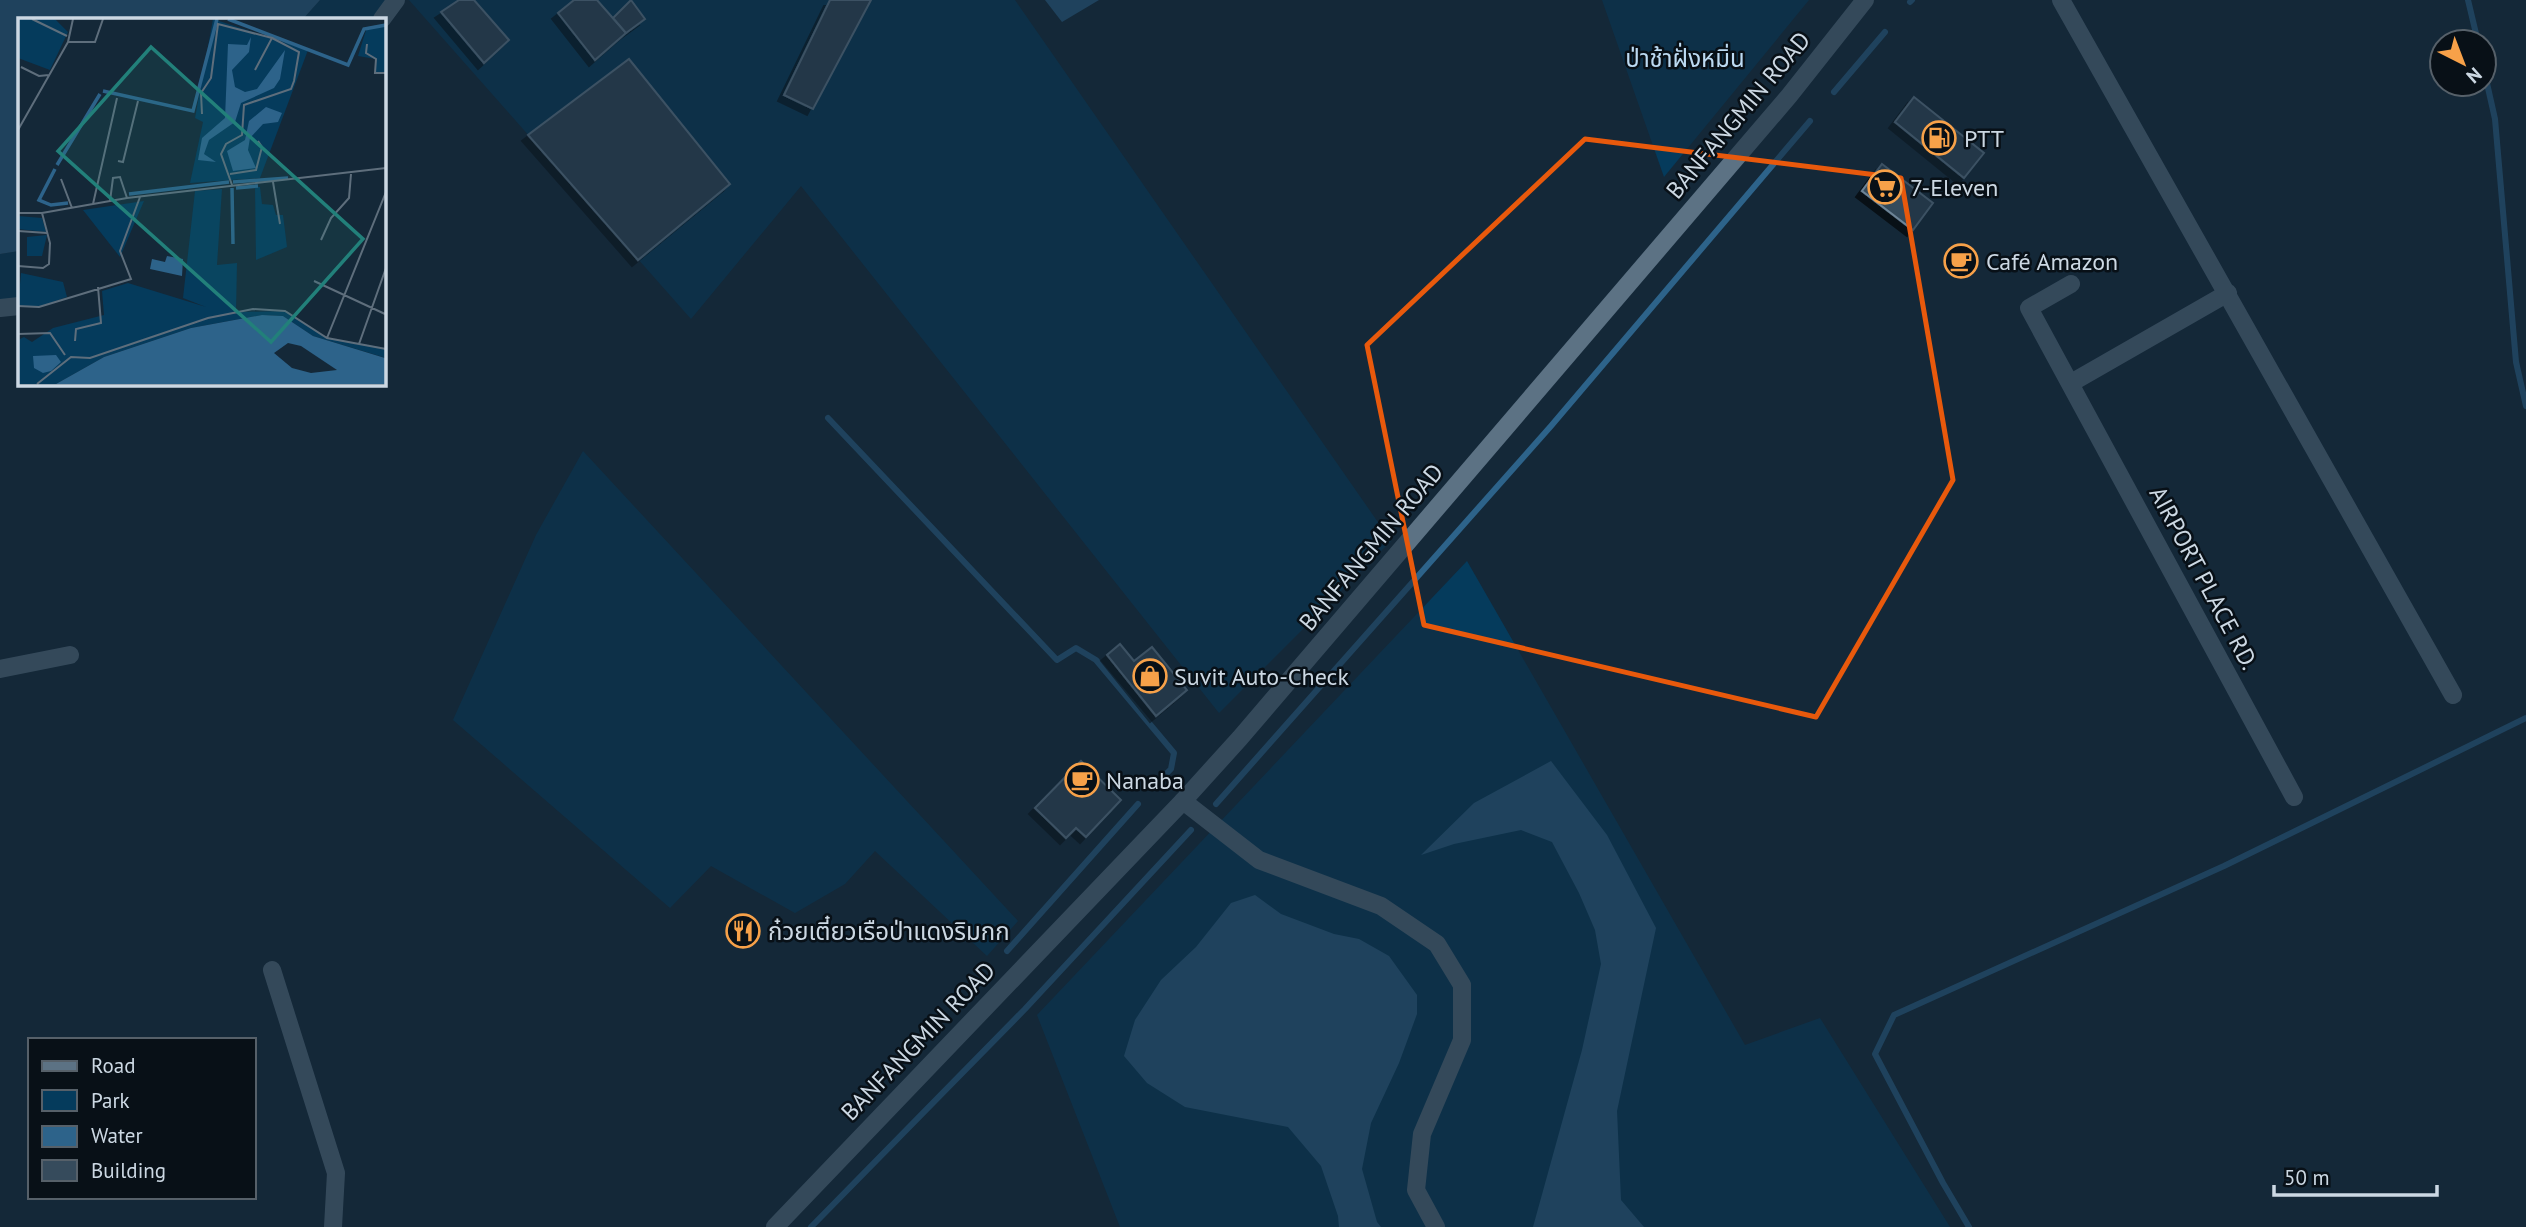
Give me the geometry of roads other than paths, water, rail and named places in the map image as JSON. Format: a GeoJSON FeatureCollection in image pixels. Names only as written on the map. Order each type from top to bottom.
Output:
{"type":"FeatureCollection","features":[{"type":"Feature","properties":{"kind":"street"},"geometry":{"type":"LineString","coordinates":[[383,18],[396,0]]}},
{"type":"Feature","properties":{"kind":"street","name":"BANFANGMIN ROAD"},"geometry":{"type":"LineString","coordinates":[[775,1227],[1183,801],[1240,738],[1789,96],[1865,0]]}},
{"type":"Feature","properties":{"kind":"street"},"geometry":{"type":"LineString","coordinates":[[2061,0],[2454,695]]}},
{"type":"Feature","properties":{"kind":"street","name":"AIRPORT PLACE RD."},"geometry":{"type":"LineString","coordinates":[[2071,284],[2029,308],[2294,797]]}},
{"type":"Feature","properties":{"kind":"street"},"geometry":{"type":"LineString","coordinates":[[2071,383],[2228,293]]}},
{"type":"Feature","properties":{"kind":"street"},"geometry":{"type":"LineString","coordinates":[[0,308],[18,306]]}},
{"type":"Feature","properties":{"kind":"street"},"geometry":{"type":"LineString","coordinates":[[0,669],[70,655]]}},
{"type":"Feature","properties":{"kind":"street"},"geometry":{"type":"LineString","coordinates":[[1183,801],[1259,860],[1381,906],[1437,944],[1462,985],[1462,1040],[1422,1134],[1416,1190],[1436,1227]]}},
{"type":"Feature","properties":{"kind":"street"},"geometry":{"type":"LineString","coordinates":[[272,970],[336,1173],[333,1227]]}},
{"type":"Feature","properties":{"kind":"water"},"geometry":{"type":"Polygon","coordinates":[[[0,0],[320,0],[304,18],[18,18],[18,251],[0,254],[0,0]]]}},
{"type":"Feature","properties":{"kind":"water"},"geometry":{"type":"Polygon","coordinates":[[[1045,0],[1099,0],[1062,22],[1045,0]]]}},
{"type":"Feature","properties":{"kind":"water"},"geometry":{"type":"Polygon","coordinates":[[[1551,761],[1607,835],[1656,928],[1617,1111],[1621,1200],[1644,1227],[1533,1227],[1582,1050],[1601,964],[1595,930],[1552,842],[1521,830],[1454,844],[1421,855],[1474,803],[1551,761]]]}},
{"type":"Feature","properties":{"kind":"water"},"geometry":{"type":"Polygon","coordinates":[[[1255,895],[1281,914],[1334,934],[1359,939],[1389,956],[1417,995],[1417,1014],[1399,1063],[1371,1123],[1362,1169],[1377,1222],[1381,1227],[1339,1227],[1338,1216],[1321,1166],[1288,1127],[1185,1107],[1147,1083],[1124,1056],[1135,1020],[1161,980],[1196,947],[1231,903],[1255,895]]]}},
{"type":"Feature","properties":{"kind":"waterway"},"geometry":{"type":"LineString","coordinates":[[2468,0],[2475,28]]}},
{"type":"Feature","properties":{"kind":"waterway"},"geometry":{"type":"LineString","coordinates":[[1834,92],[1885,32]]}},
{"type":"Feature","properties":{"kind":"waterway"},"geometry":{"type":"LineString","coordinates":[[2490,98],[2495,119],[2516,362],[2526,406]]}},
{"type":"Feature","properties":{"kind":"waterway"},"geometry":{"type":"LineString","coordinates":[[1216,804],[1551,426],[1810,121]]}},
{"type":"Feature","properties":{"kind":"waterway"},"geometry":{"type":"LineString","coordinates":[[828,418],[1057,660],[1076,648],[1096,660],[1174,753],[1171,769],[1164,776]]}},
{"type":"Feature","properties":{"kind":"waterway"},"geometry":{"type":"LineString","coordinates":[[1969,1227],[1875,1054],[1894,1015],[2224,866],[2526,718]]}},
{"type":"Feature","properties":{"kind":"waterway"},"geometry":{"type":"LineString","coordinates":[[1007,951],[1138,804]]}},
{"type":"Feature","properties":{"kind":"waterway"},"geometry":{"type":"LineString","coordinates":[[811,1227],[1025,1009],[1191,830]]}},
{"type":"Feature","properties":{"kind":"place","name":"PTT"},"geometry":{"type":"Point","coordinates":[1939,138]}},
{"type":"Feature","properties":{"kind":"place","name":"7-Eleven"},"geometry":{"type":"Point","coordinates":[1885,187]}},
{"type":"Feature","properties":{"kind":"place","name":"Café Amazon"},"geometry":{"type":"Point","coordinates":[1961,261]}},
{"type":"Feature","properties":{"kind":"place","name":"Suvit Auto-Check"},"geometry":{"type":"Point","coordinates":[1150,676]}},
{"type":"Feature","properties":{"kind":"place","name":"Nanaba"},"geometry":{"type":"Point","coordinates":[1082,780]}},
{"type":"Feature","properties":{"kind":"place","name":"ก๋วยเตี๋ยวเรือป่าแดงริมกก"},"geometry":{"type":"Point","coordinates":[743,931]}},
{"type":"Feature","properties":{"kind":"park label","name":"ป่าช้าฝั่งหมิ่น"},"geometry":{"type":"Point","coordinates":[1685,58]}}]}
